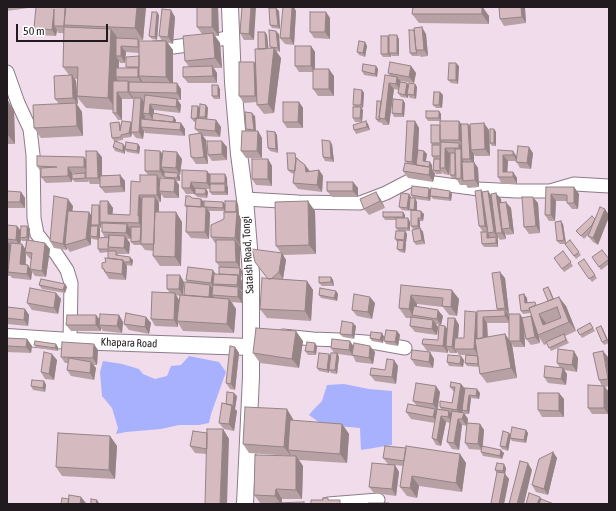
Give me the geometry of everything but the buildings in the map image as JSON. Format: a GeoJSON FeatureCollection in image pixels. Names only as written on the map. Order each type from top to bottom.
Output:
{"type":"FeatureCollection","features":[{"type":"Feature","properties":{"kind":"street","name":"Sataish Road, Tongi"},"geometry":{"type":"LineString","coordinates":[[230,7],[233,82],[239,154],[259,339],[251,377],[245,504]]}},
{"type":"Feature","properties":{"kind":"street"},"geometry":{"type":"LineString","coordinates":[[150,48],[180,46],[231,37]]}},
{"type":"Feature","properties":{"kind":"street"},"geometry":{"type":"LineString","coordinates":[[7,72],[18,103],[30,128],[33,155],[34,218],[37,234],[44,244],[55,252],[67,270],[71,283],[70,341]]}},
{"type":"Feature","properties":{"kind":"street"},"geometry":{"type":"LineString","coordinates":[[245,200],[311,203],[360,203],[386,193],[411,180],[479,189],[517,191],[550,191],[574,184],[609,186]]}},
{"type":"Feature","properties":{"kind":"street","name":"Khapara Road"},"geometry":{"type":"LineString","coordinates":[[7,337],[70,341],[259,339]]}},
{"type":"Feature","properties":{"kind":"street"},"geometry":{"type":"LineString","coordinates":[[259,339],[340,340],[377,343],[405,348]]}},
{"type":"Feature","properties":{"kind":"street"},"geometry":{"type":"LineString","coordinates":[[328,504],[378,500]]}},
{"type":"Feature","properties":{"kind":"water"},"geometry":{"type":"Polygon","coordinates":[[[189,356],[219,362],[226,372],[209,423],[199,425],[179,425],[161,429],[116,434],[118,428],[112,408],[102,396],[100,372],[103,361],[139,369],[143,374],[155,379],[167,376],[171,366],[181,365],[189,356]]]}},
{"type":"Feature","properties":{"kind":"water"},"geometry":{"type":"Polygon","coordinates":[[[344,384],[369,389],[392,391],[392,445],[361,450],[360,428],[320,423],[309,415],[322,401],[327,385],[344,384]]]}}]}
